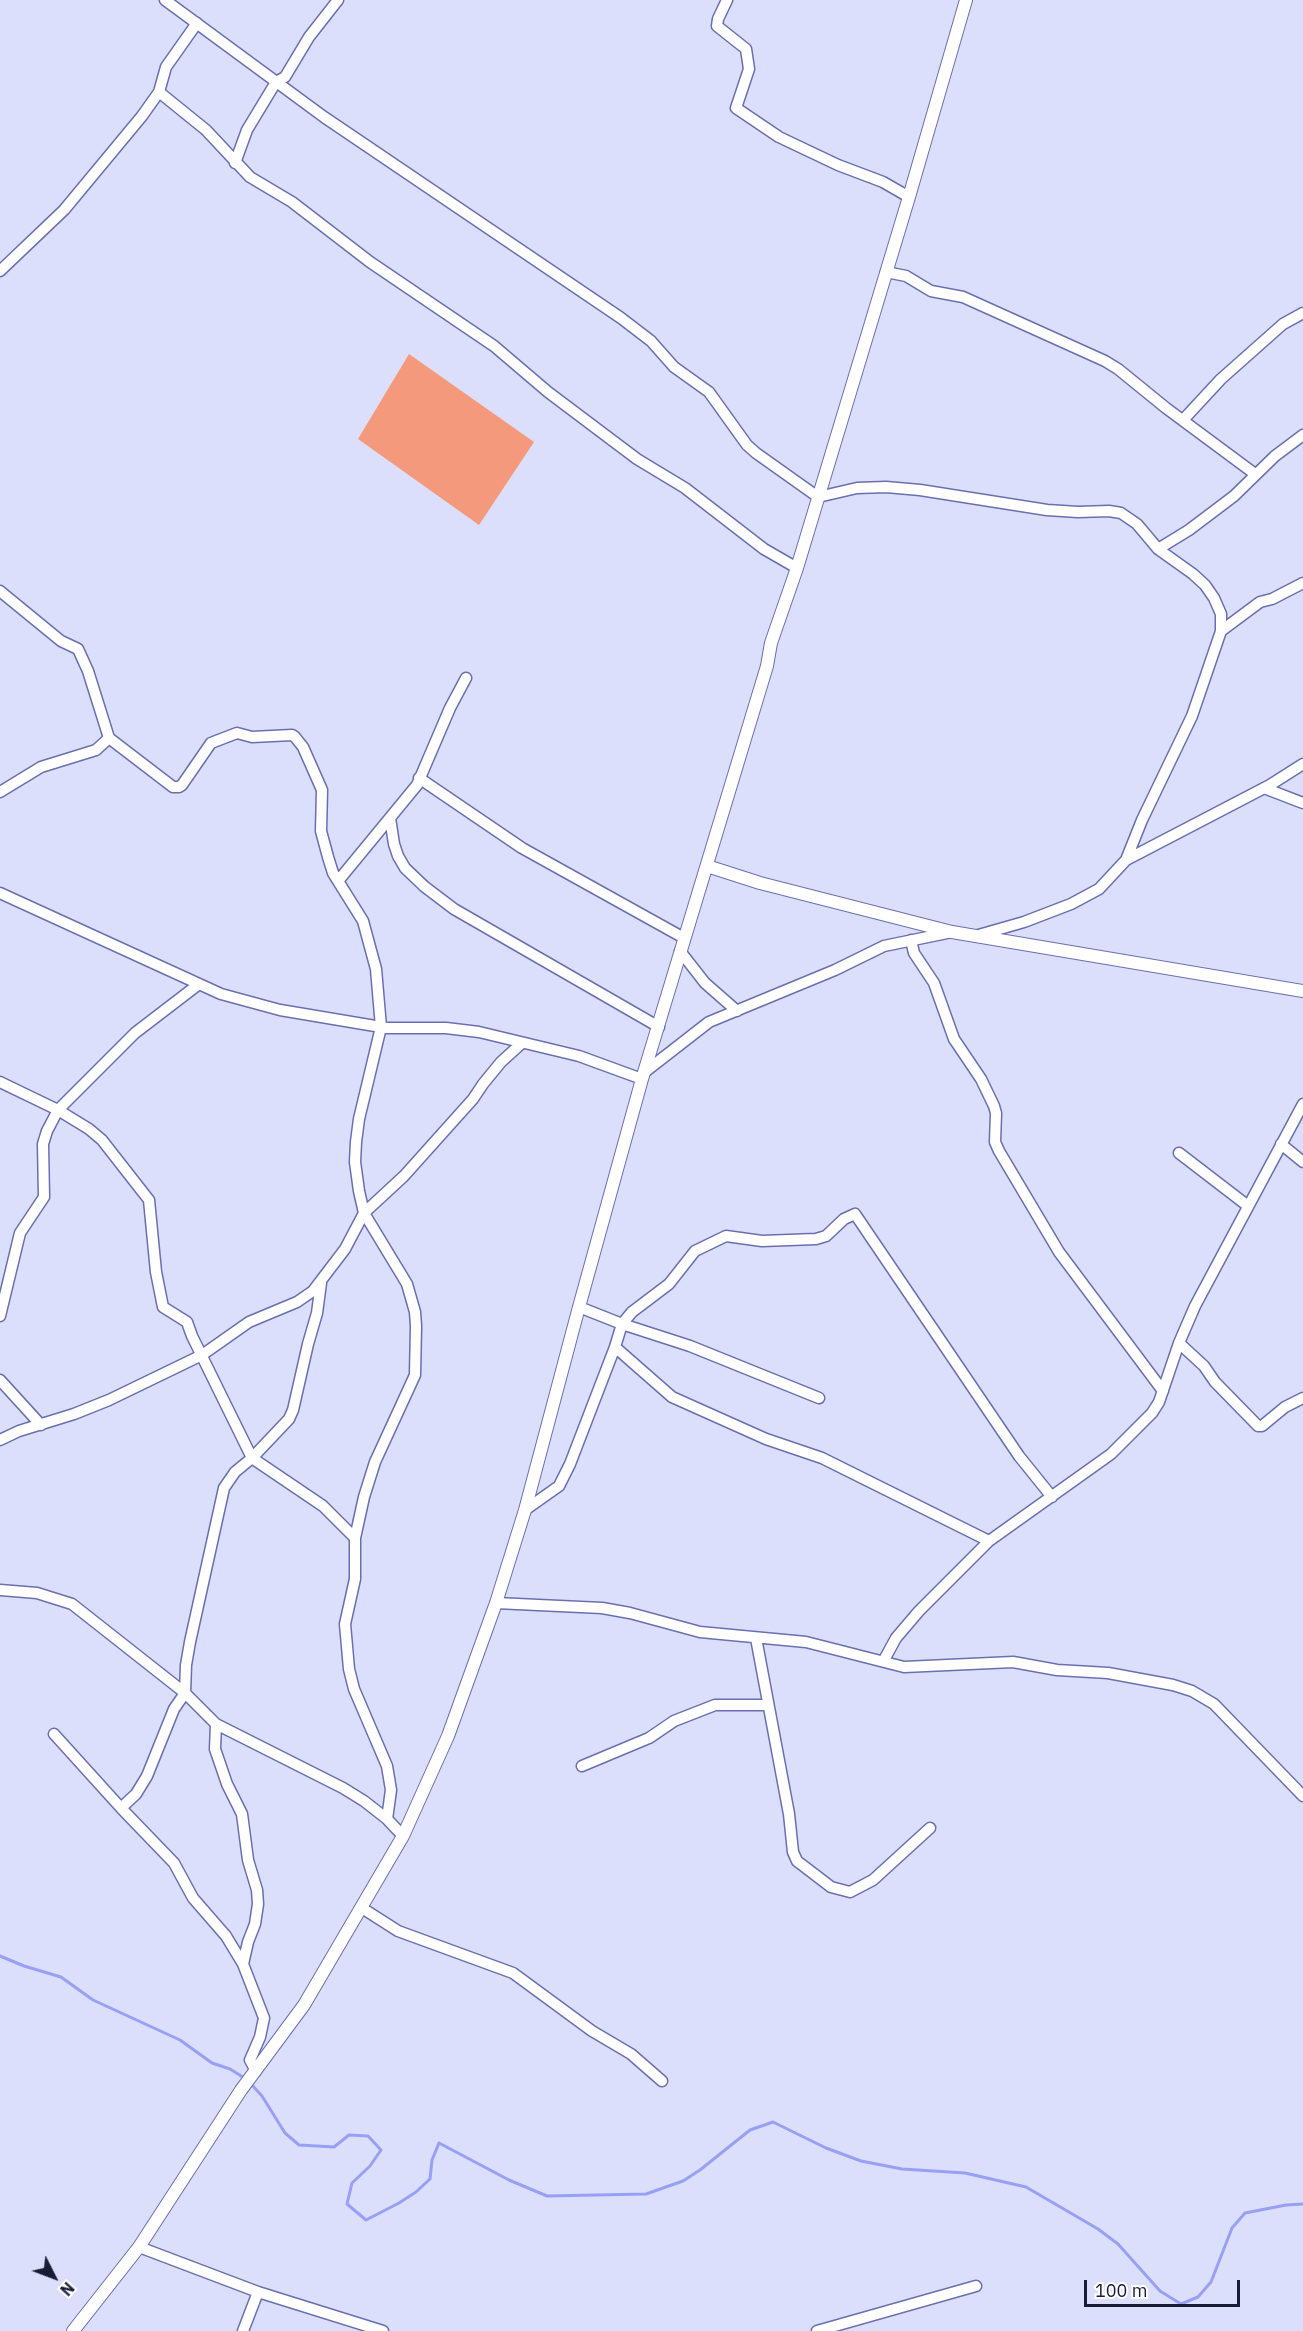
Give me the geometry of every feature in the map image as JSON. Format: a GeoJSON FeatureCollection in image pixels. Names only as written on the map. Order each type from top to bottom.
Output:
{"type":"FeatureCollection","features":[{"type":"Feature","properties":{"kind":"street"},"geometry":{"type":"LineString","coordinates":[[165,0],[324,117],[621,318],[651,341],[674,367],[709,392],[747,445],[818,497],[857,488],[886,487],[920,490],[1047,510],[1109,511],[1129,517],[1158,549],[1205,585],[1219,609],[1221,631],[1192,716],[1142,820],[1126,860]]}},
{"type":"Feature","properties":{"kind":"street"},"geometry":{"type":"LineString","coordinates":[[235,162],[247,130],[276,82],[285,77],[309,37],[338,0]]}},
{"type":"Feature","properties":{"kind":"street"},"geometry":{"type":"LineString","coordinates":[[727,0],[717,26],[746,49],[749,69],[736,108],[779,138],[838,165],[883,182],[909,197]]}},
{"type":"Feature","properties":{"kind":"street"},"geometry":{"type":"LineString","coordinates":[[73,2331],[139,2247],[241,2090],[304,2005],[403,1836],[448,1736],[496,1604],[525,1510],[579,1307],[680,951],[767,666],[771,643],[797,568],[909,197],[966,0]]}},
{"type":"Feature","properties":{"kind":"street"},"geometry":{"type":"LineString","coordinates":[[0,271],[64,210],[142,116],[159,93],[166,67],[197,22]]}},
{"type":"Feature","properties":{"kind":"street"},"geometry":{"type":"LineString","coordinates":[[159,93],[206,130],[250,177],[292,202],[370,262],[494,345],[548,392],[637,459],[685,488],[764,549],[797,568]]}},
{"type":"Feature","properties":{"kind":"street"},"geometry":{"type":"LineString","coordinates":[[886,272],[906,276],[931,291],[963,297],[1104,361],[1118,369],[1255,474]]}},
{"type":"Feature","properties":{"kind":"street"},"geometry":{"type":"LineString","coordinates":[[1183,420],[1221,379],[1283,324],[1303,313]]}},
{"type":"Feature","properties":{"kind":"street"},"geometry":{"type":"LineString","coordinates":[[1158,549],[1189,530],[1234,496],[1255,474],[1303,435]]}},
{"type":"Feature","properties":{"kind":"street"},"geometry":{"type":"LineString","coordinates":[[1221,631],[1260,602],[1303,583]]}},
{"type":"Feature","properties":{"kind":"street"},"geometry":{"type":"LineString","coordinates":[[0,591],[61,641],[78,649],[88,671],[109,738],[176,788],[182,785],[211,743],[237,733],[252,737],[292,735],[295,737],[303,747],[321,790],[321,831],[328,857],[338,881],[363,921],[376,969],[381,1027],[359,1119],[355,1162],[364,1213],[407,1284],[415,1312],[416,1362],[413,1381],[375,1462],[364,1497],[355,1538],[355,1579],[345,1624],[349,1669],[354,1689],[387,1766],[391,1790],[387,1819]]}},
{"type":"Feature","properties":{"kind":"street"},"geometry":{"type":"LineString","coordinates":[[338,881],[420,778],[450,708],[466,678]]}},
{"type":"Feature","properties":{"kind":"street"},"geometry":{"type":"LineString","coordinates":[[0,792],[41,766],[96,750],[109,738]]}},
{"type":"Feature","properties":{"kind":"street"},"geometry":{"type":"LineString","coordinates":[[974,936],[1024,922],[1071,904],[1098,889],[1126,860],[1264,788],[1303,764]]}},
{"type":"Feature","properties":{"kind":"street"},"geometry":{"type":"LineString","coordinates":[[420,778],[522,848],[684,938]]}},
{"type":"Feature","properties":{"kind":"street"},"geometry":{"type":"LineString","coordinates":[[1264,788],[1303,803]]}},
{"type":"Feature","properties":{"kind":"street"},"geometry":{"type":"LineString","coordinates":[[390,818],[394,844],[405,868],[425,887],[454,909],[658,1027]]}},
{"type":"Feature","properties":{"kind":"street"},"geometry":{"type":"LineString","coordinates":[[707,866],[760,883],[952,932],[1303,991]]}},
{"type":"Feature","properties":{"kind":"street"},"geometry":{"type":"LineString","coordinates":[[0,893],[221,994],[280,1010],[381,1027],[446,1028],[479,1032],[579,1056],[644,1075]]}},
{"type":"Feature","properties":{"kind":"street"},"geometry":{"type":"LineString","coordinates":[[644,1075],[709,1022],[835,970],[884,946],[952,932]]}},
{"type":"Feature","properties":{"kind":"street"},"geometry":{"type":"LineString","coordinates":[[912,940],[914,953],[934,983],[954,1039],[981,1078],[994,1106],[996,1113],[995,1142],[999,1151],[1059,1252],[1163,1391]]}},
{"type":"Feature","properties":{"kind":"street"},"geometry":{"type":"LineString","coordinates":[[680,951],[705,983],[737,1011]]}},
{"type":"Feature","properties":{"kind":"street"},"geometry":{"type":"LineString","coordinates":[[0,1316],[20,1233],[44,1197],[43,1144],[58,1110],[135,1033],[199,984]]}},
{"type":"Feature","properties":{"kind":"street"},"geometry":{"type":"LineString","coordinates":[[0,1440],[19,1431],[94,1406],[202,1355],[249,1322],[297,1302],[321,1283],[356,1232],[364,1213],[404,1176],[473,1100],[501,1062],[522,1043]]}},
{"type":"Feature","properties":{"kind":"street"},"geometry":{"type":"LineString","coordinates":[[0,1082],[58,1110],[102,1140],[149,1200],[156,1272],[163,1307],[187,1322],[252,1458],[323,1506],[355,1538]]}},
{"type":"Feature","properties":{"kind":"street"},"geometry":{"type":"LineString","coordinates":[[884,1660],[896,1638],[919,1611],[989,1541],[1111,1454],[1152,1413],[1163,1391],[1179,1343],[1195,1306],[1303,1104]]}},
{"type":"Feature","properties":{"kind":"street"},"geometry":{"type":"LineString","coordinates":[[1281,1144],[1303,1162]]}},
{"type":"Feature","properties":{"kind":"street"},"geometry":{"type":"LineString","coordinates":[[1179,1153],[1248,1206]]}},
{"type":"Feature","properties":{"kind":"street"},"geometry":{"type":"LineString","coordinates":[[525,1510],[559,1486],[570,1464],[622,1324],[632,1312],[669,1284],[695,1251],[726,1236],[762,1241],[816,1239],[826,1236],[849,1215],[855,1214],[1019,1456],[1052,1497]]}},
{"type":"Feature","properties":{"kind":"street"},"geometry":{"type":"LineString","coordinates":[[121,1808],[136,1794],[147,1776],[174,1709],[184,1693],[190,1642],[224,1488],[235,1472],[252,1458],[289,1419],[293,1410],[317,1313],[321,1283]]}},
{"type":"Feature","properties":{"kind":"street"},"geometry":{"type":"LineString","coordinates":[[579,1307],[690,1346],[819,1398]]}},
{"type":"Feature","properties":{"kind":"street"},"geometry":{"type":"LineString","coordinates":[[1179,1343],[1204,1366],[1215,1382],[1258,1426],[1262,1426],[1285,1407],[1303,1398]]}},
{"type":"Feature","properties":{"kind":"street"},"geometry":{"type":"LineString","coordinates":[[615,1347],[672,1397],[766,1439],[822,1458],[989,1541]]}},
{"type":"Feature","properties":{"kind":"street"},"geometry":{"type":"LineString","coordinates":[[0,1380],[41,1425]]}},
{"type":"Feature","properties":{"kind":"street"},"geometry":{"type":"LineString","coordinates":[[0,1590],[37,1593],[72,1604],[184,1693],[216,1724],[343,1788],[387,1819],[403,1836]]}},
{"type":"Feature","properties":{"kind":"street"},"geometry":{"type":"LineString","coordinates":[[496,1604],[602,1608],[630,1613],[700,1632],[806,1642],[884,1660],[904,1667],[1013,1662],[1057,1670],[1108,1673],[1183,1688],[1204,1696],[1214,1704],[1303,1796]]}},
{"type":"Feature","properties":{"kind":"street"},"geometry":{"type":"LineString","coordinates":[[756,1638],[789,1814],[793,1852],[797,1861],[831,1887],[850,1892],[864,1886],[930,1828]]}},
{"type":"Feature","properties":{"kind":"street"},"geometry":{"type":"LineString","coordinates":[[582,1766],[649,1738],[674,1721],[715,1706],[768,1706]]}},
{"type":"Feature","properties":{"kind":"street"},"geometry":{"type":"LineString","coordinates":[[216,1724],[216,1749],[227,1784],[242,1815],[248,1860],[258,1904],[255,1924],[248,1941],[243,1964]]}},
{"type":"Feature","properties":{"kind":"street"},"geometry":{"type":"LineString","coordinates":[[54,1734],[174,1863],[193,1898],[226,1936],[243,1964],[264,2018],[260,2037],[250,2060],[254,2074]]}},
{"type":"Feature","properties":{"kind":"street"},"geometry":{"type":"LineString","coordinates":[[362,1908],[398,1931],[513,1973],[592,2031],[631,2054],[662,2081]]}},
{"type":"Feature","properties":{"kind":"street"},"geometry":{"type":"LineString","coordinates":[[139,2247],[258,2292],[383,2331]]}},
{"type":"Feature","properties":{"kind":"street"},"geometry":{"type":"LineString","coordinates":[[817,2331],[976,2286]]}},
{"type":"Feature","properties":{"kind":"street"},"geometry":{"type":"LineString","coordinates":[[243,2331],[258,2292]]}},
{"type":"Feature","properties":{"kind":"shaded area"},"geometry":{"type":"Polygon","coordinates":[[[409,354],[534,442],[479,525],[358,439],[409,354]]]}},
{"type":"Feature","properties":{"kind":"waterway"},"geometry":{"type":"LineString","coordinates":[[0,1956],[61,1977],[93,2000],[180,2040],[212,2063],[230,2069],[246,2079]]}},
{"type":"Feature","properties":{"kind":"waterway"},"geometry":{"type":"LineString","coordinates":[[251,2084],[262,2096],[285,2133],[299,2145],[334,2147],[349,2135],[368,2136],[381,2150],[370,2166],[352,2183],[347,2204],[366,2220],[399,2203],[430,2179],[432,2160],[439,2143],[509,2180],[547,2196],[646,2194],[683,2181],[750,2130],[773,2122],[826,2148],[861,2161],[902,2169],[965,2173],[1026,2187],[1098,2229],[1118,2244],[1160,2291],[1181,2304],[1198,2297],[1211,2282],[1232,2228],[1245,2213],[1303,2204]]}}]}
